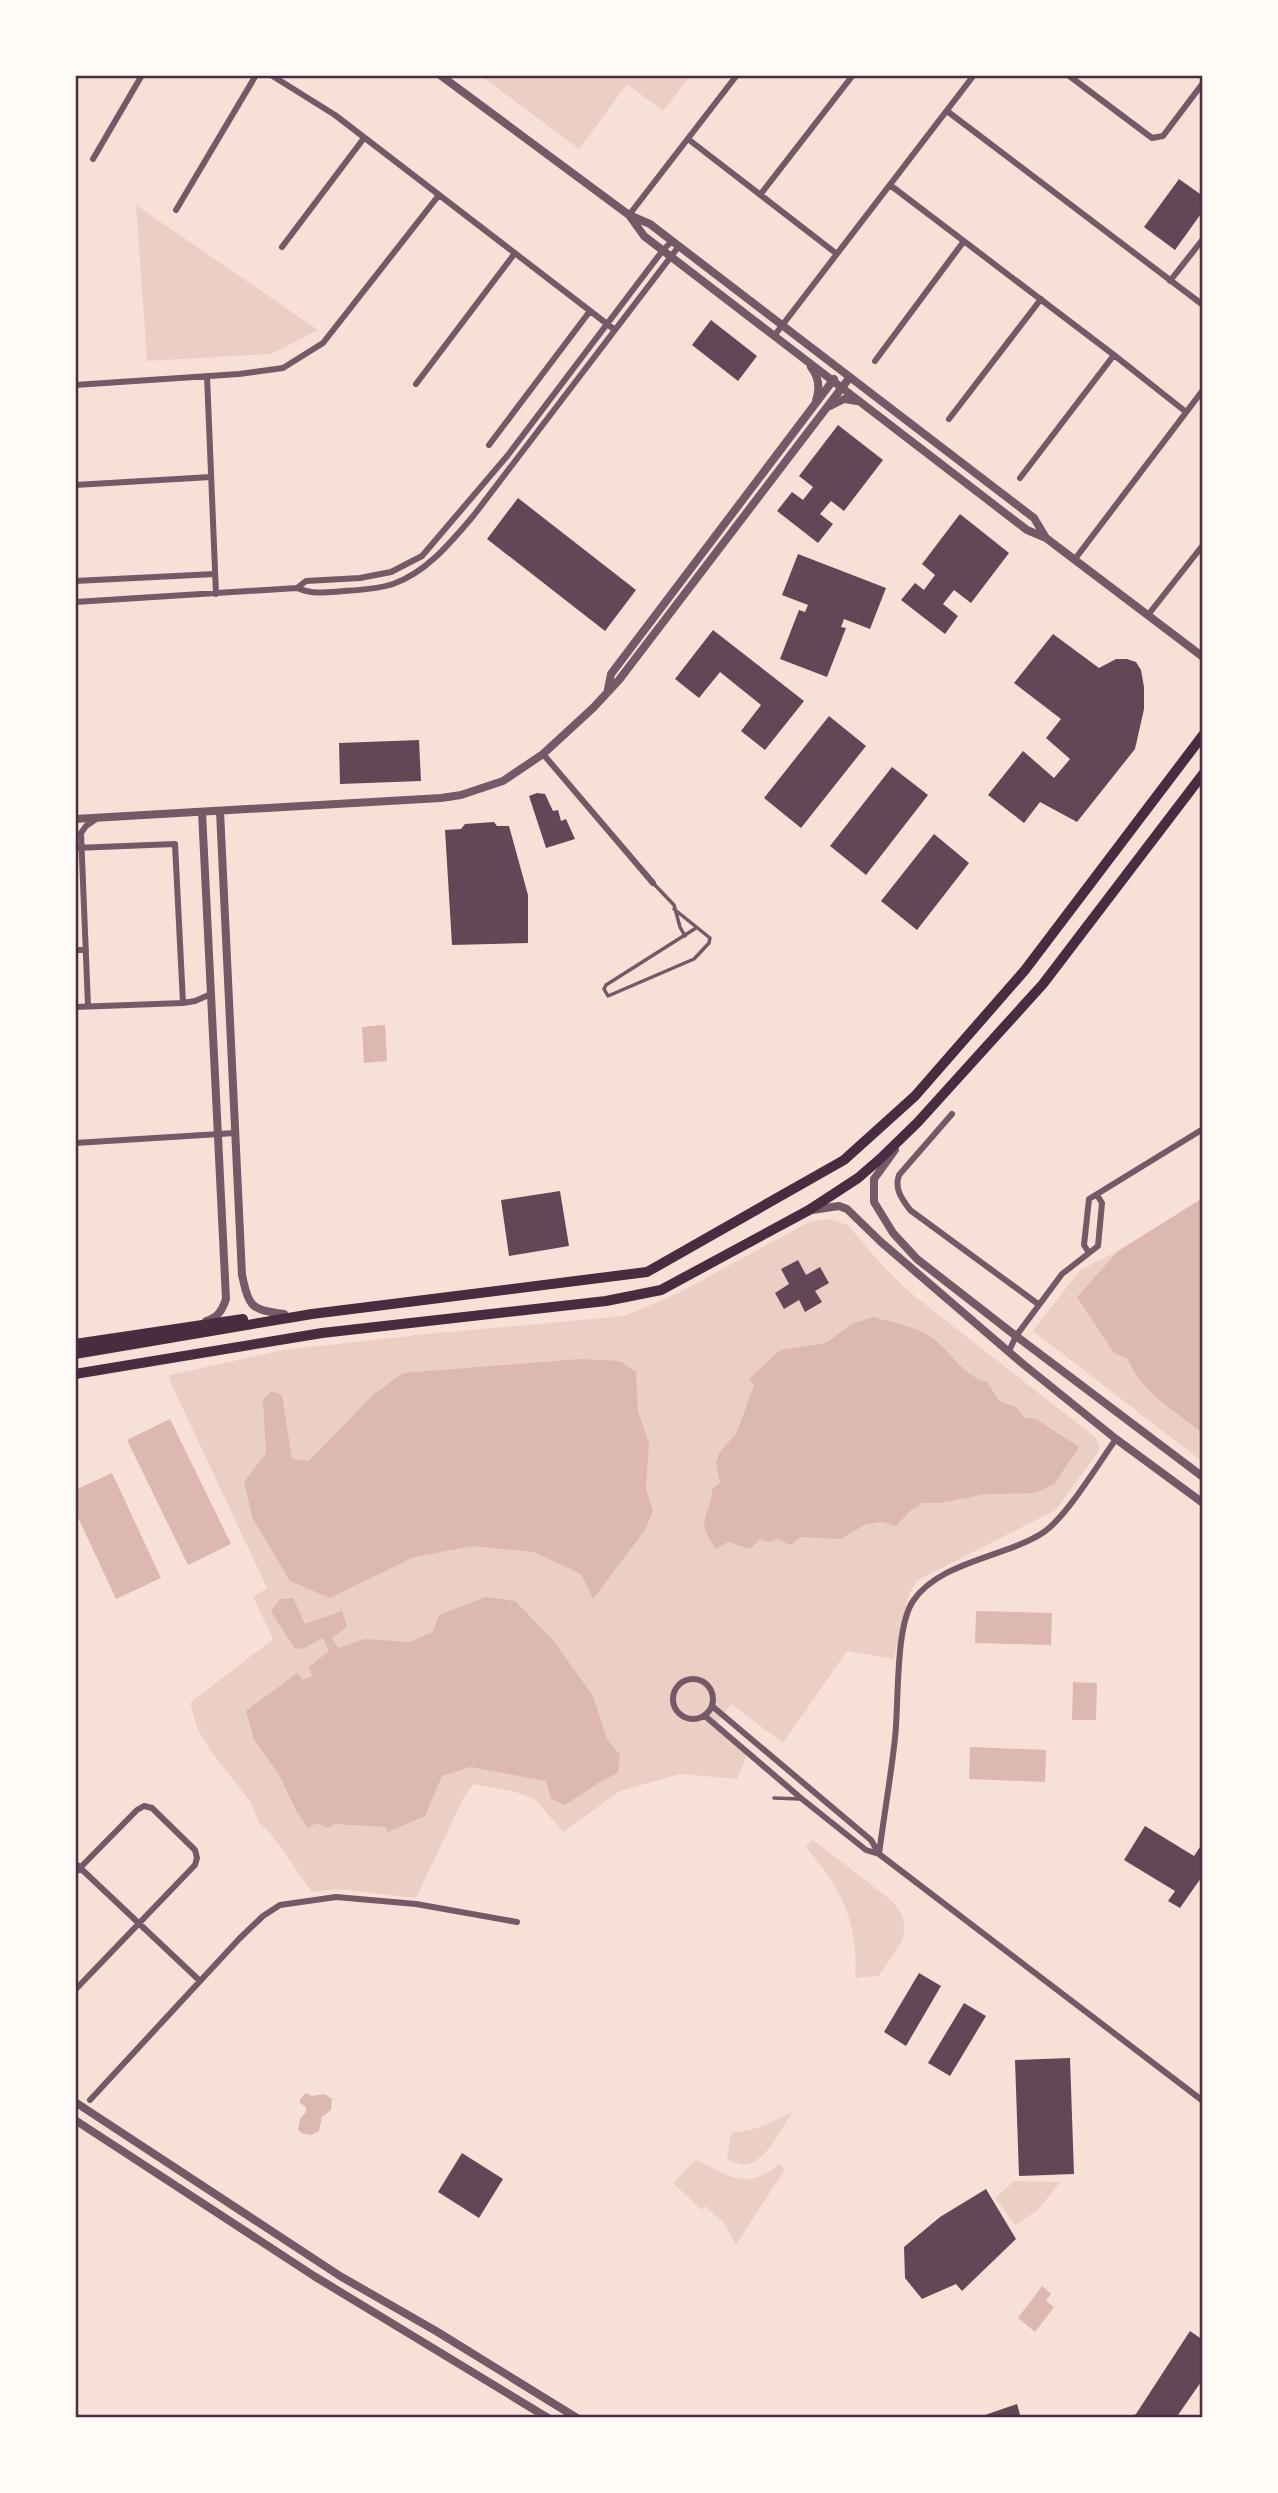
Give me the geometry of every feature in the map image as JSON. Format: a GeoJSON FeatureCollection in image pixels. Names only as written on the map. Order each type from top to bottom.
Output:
{"type":"FeatureCollection","features":[{"type":"Feature","properties":{"kind":"highway"},"geometry":{"type":"LineString","coordinates":[[75,1354],[312,1314],[641,1273],[765,1207],[844,1160],[915,1096],[1025,970],[1203,736]]}},
{"type":"Feature","properties":{"kind":"highway"},"geometry":{"type":"LineString","coordinates":[[75,1375],[322,1333],[636,1297],[661,1290],[810,1210],[858,1178],[918,1122],[1043,984],[1203,774]]}},
{"type":"Feature","properties":{"kind":"highway"},"geometry":{"type":"LineString","coordinates":[[75,1344],[302,1311],[312,1314]]}},
{"type":"Feature","properties":{"kind":"street"},"geometry":{"type":"LineString","coordinates":[[93,159],[142,75]]}},
{"type":"Feature","properties":{"kind":"street"},"geometry":{"type":"LineString","coordinates":[[176,210],[257,75]]}},
{"type":"Feature","properties":{"kind":"street"},"geometry":{"type":"LineString","coordinates":[[271,75],[335,115],[615,330]]}},
{"type":"Feature","properties":{"kind":"street"},"geometry":{"type":"LineString","coordinates":[[440,75],[629,215],[650,224],[1034,518],[1046,538]]}},
{"type":"Feature","properties":{"kind":"street"},"geometry":{"type":"LineString","coordinates":[[629,215],[737,75]]}},
{"type":"Feature","properties":{"kind":"street"},"geometry":{"type":"LineString","coordinates":[[760,195],[853,75]]}},
{"type":"Feature","properties":{"kind":"street"},"geometry":{"type":"LineString","coordinates":[[774,336],[974,75]]}},
{"type":"Feature","properties":{"kind":"street"},"geometry":{"type":"LineString","coordinates":[[1068,75],[1152,138],[1163,136],[1203,83]]}},
{"type":"Feature","properties":{"kind":"street"},"geometry":{"type":"LineString","coordinates":[[947,111],[1203,305]]}},
{"type":"Feature","properties":{"kind":"street"},"geometry":{"type":"LineString","coordinates":[[282,247],[364,138]]}},
{"type":"Feature","properties":{"kind":"street"},"geometry":{"type":"LineString","coordinates":[[688,139],[837,254]]}},
{"type":"Feature","properties":{"kind":"street"},"geometry":{"type":"LineString","coordinates":[[890,185],[1186,412]]}},
{"type":"Feature","properties":{"kind":"street"},"geometry":{"type":"LineString","coordinates":[[75,385],[283,368],[323,342],[439,195]]}},
{"type":"Feature","properties":{"kind":"street"},"geometry":{"type":"LineString","coordinates":[[629,215],[644,236],[1027,530],[1046,538],[1203,657]]}},
{"type":"Feature","properties":{"kind":"street"},"geometry":{"type":"LineString","coordinates":[[1170,281],[1203,239]]}},
{"type":"Feature","properties":{"kind":"street"},"geometry":{"type":"LineString","coordinates":[[875,360],[964,241]]}},
{"type":"Feature","properties":{"kind":"street"},"geometry":{"type":"LineString","coordinates":[[297,588],[306,581],[360,578],[391,572],[422,556],[508,455],[663,250],[676,244]]}},
{"type":"Feature","properties":{"kind":"street"},"geometry":{"type":"LineString","coordinates":[[75,602],[297,588],[309,594],[361,590],[393,584],[427,565],[450,544],[474,515],[671,256],[676,244]]}},
{"type":"Feature","properties":{"kind":"street"},"geometry":{"type":"LineString","coordinates":[[416,384],[515,253]]}},
{"type":"Feature","properties":{"kind":"street"},"geometry":{"type":"LineString","coordinates":[[949,419],[1041,299]]}},
{"type":"Feature","properties":{"kind":"street"},"geometry":{"type":"LineString","coordinates":[[489,445],[590,311]]}},
{"type":"Feature","properties":{"kind":"street"},"geometry":{"type":"LineString","coordinates":[[1020,478],[1114,355]]}},
{"type":"Feature","properties":{"kind":"street"},"geometry":{"type":"LineString","coordinates":[[806,360],[816,374],[819,389],[814,407]]}},
{"type":"Feature","properties":{"kind":"street"},"geometry":{"type":"LineString","coordinates":[[608,689],[611,674],[841,370]]}},
{"type":"Feature","properties":{"kind":"street"},"geometry":{"type":"LineString","coordinates":[[208,376],[216,594]]}},
{"type":"Feature","properties":{"kind":"street"},"geometry":{"type":"LineString","coordinates":[[75,820],[461,795],[503,781],[542,754],[593,708],[619,680],[850,377]]}},
{"type":"Feature","properties":{"kind":"street"},"geometry":{"type":"LineString","coordinates":[[1074,559],[1203,390]]}},
{"type":"Feature","properties":{"kind":"street"},"geometry":{"type":"LineString","coordinates":[[823,412],[844,399],[861,402]]}},
{"type":"Feature","properties":{"kind":"street"},"geometry":{"type":"LineString","coordinates":[[75,485],[211,477]]}},
{"type":"Feature","properties":{"kind":"street"},"geometry":{"type":"LineString","coordinates":[[742,502],[750,508]]}},
{"type":"Feature","properties":{"kind":"street"},"geometry":{"type":"LineString","coordinates":[[1148,615],[1203,545]]}},
{"type":"Feature","properties":{"kind":"street"},"geometry":{"type":"LineString","coordinates":[[75,581],[215,574]]}},
{"type":"Feature","properties":{"kind":"street"},"geometry":{"type":"LineString","coordinates":[[542,754],[653,883]]}},
{"type":"Feature","properties":{"kind":"street"},"geometry":{"type":"LineString","coordinates":[[220,811],[242,1275],[245,1291],[253,1307],[261,1311],[284,1314]]}},
{"type":"Feature","properties":{"kind":"street"},"geometry":{"type":"LineString","coordinates":[[186,1326],[215,1318],[226,1299],[202,812]]}},
{"type":"Feature","properties":{"kind":"street"},"geometry":{"type":"LineString","coordinates":[[88,1006],[84,898],[78,848],[81,833],[98,818]]}},
{"type":"Feature","properties":{"kind":"street"},"geometry":{"type":"LineString","coordinates":[[78,848],[175,844],[183,1003]]}},
{"type":"Feature","properties":{"kind":"street"},"geometry":{"type":"LineString","coordinates":[[75,899],[84,898]]}},
{"type":"Feature","properties":{"kind":"street"},"geometry":{"type":"LineString","coordinates":[[75,950],[86,950]]}},
{"type":"Feature","properties":{"kind":"street"},"geometry":{"type":"LineString","coordinates":[[75,1007],[183,1003],[211,994]]}},
{"type":"Feature","properties":{"kind":"street"},"geometry":{"type":"LineString","coordinates":[[952,1114],[899,1175],[898,1190],[910,1210],[920,1219],[1038,1304]]}},
{"type":"Feature","properties":{"kind":"street"},"geometry":{"type":"LineString","coordinates":[[918,1122],[874,1179],[873,1194],[877,1209],[893,1233],[917,1259],[1203,1476]]}},
{"type":"Feature","properties":{"kind":"street"},"geometry":{"type":"LineString","coordinates":[[1089,1253],[1084,1245],[1089,1199],[1203,1129]]}},
{"type":"Feature","properties":{"kind":"street"},"geometry":{"type":"LineString","coordinates":[[75,1143],[235,1133]]}},
{"type":"Feature","properties":{"kind":"street"},"geometry":{"type":"LineString","coordinates":[[1009,1351],[1038,1304],[1062,1274],[1097,1246],[1102,1203],[1097,1195]]}},
{"type":"Feature","properties":{"kind":"street"},"geometry":{"type":"LineString","coordinates":[[810,1210],[839,1206],[847,1209],[881,1242],[1009,1351],[1116,1439],[1203,1503]]}},
{"type":"Feature","properties":{"kind":"street"},"geometry":{"type":"LineString","coordinates":[[879,1854],[895,1738],[902,1643],[906,1617],[912,1602],[935,1580],[1050,1528],[1116,1439]]}},
{"type":"Feature","properties":{"kind":"street"},"geometry":{"type":"LineString","coordinates":[[687,1680],[700,1681],[710,1690],[712,1706],[705,1716],[688,1719],[678,1712],[673,1701],[676,1688],[687,1680]]}},
{"type":"Feature","properties":{"kind":"street"},"geometry":{"type":"LineString","coordinates":[[712,1706],[871,1840],[879,1854]]}},
{"type":"Feature","properties":{"kind":"street"},"geometry":{"type":"LineString","coordinates":[[705,1716],[866,1850],[879,1854],[1203,2101]]}},
{"type":"Feature","properties":{"kind":"street"},"geometry":{"type":"LineString","coordinates":[[802,1799],[810,1789]]}},
{"type":"Feature","properties":{"kind":"street"},"geometry":{"type":"LineString","coordinates":[[75,1990],[140,1924],[195,1865],[195,1850],[152,1808],[144,1806],[77,1868],[140,1924],[200,1981]]}},
{"type":"Feature","properties":{"kind":"street"},"geometry":{"type":"LineString","coordinates":[[90,2100],[263,1916],[280,1905],[336,1897],[416,1904],[517,1922]]}},
{"type":"Feature","properties":{"kind":"street"},"geometry":{"type":"LineString","coordinates":[[75,2102],[340,2276],[577,2418]]}},
{"type":"Feature","properties":{"kind":"street"},"geometry":{"type":"LineString","coordinates":[[75,2120],[314,2276],[548,2418]]}},
{"type":"Feature","properties":{"kind":"lane"},"geometry":{"type":"LineString","coordinates":[[653,883],[674,905],[685,936]]}},
{"type":"Feature","properties":{"kind":"lane"},"geometry":{"type":"LineString","coordinates":[[674,909],[696,928],[710,941],[694,959],[610,996],[606,995],[606,985],[696,928]]}},
{"type":"Feature","properties":{"kind":"lane"},"geometry":{"type":"LineString","coordinates":[[774,1798],[802,1799]]}},
{"type":"Feature","properties":{"kind":"shaded area"},"geometry":{"type":"Polygon","coordinates":[[[480,75],[691,75],[663,111],[627,84],[579,149],[480,75]]]}},
{"type":"Feature","properties":{"kind":"shaded area"},"geometry":{"type":"Polygon","coordinates":[[[136,205],[318,330],[271,354],[147,361],[136,205]]]}},
{"type":"Feature","properties":{"kind":"shaded area"},"geometry":{"type":"Polygon","coordinates":[[[385,1025],[387,1061],[364,1063],[362,1027],[385,1025]]]}},
{"type":"Feature","properties":{"kind":"shaded area"},"geometry":{"type":"Polygon","coordinates":[[[1203,1198],[1203,1462],[1033,1331],[1080,1270],[1118,1251],[1203,1198]]]}},
{"type":"Feature","properties":{"kind":"shaded area"},"geometry":{"type":"Polygon","coordinates":[[[1203,1198],[1203,1434],[1151,1392],[1127,1358],[1114,1353],[1077,1297],[1118,1251],[1203,1198]]]}},
{"type":"Feature","properties":{"kind":"shaded area"},"geometry":{"type":"Polygon","coordinates":[[[829,1219],[848,1225],[907,1290],[1096,1438],[1100,1449],[1056,1510],[916,1581],[908,1597],[894,1659],[847,1651],[783,1743],[731,1704],[714,1727],[741,1746],[746,1757],[737,1779],[680,1774],[620,1791],[563,1832],[535,1799],[512,1791],[473,1784],[463,1799],[416,1898],[337,1889],[312,1892],[271,1834],[259,1823],[251,1803],[210,1750],[197,1728],[190,1703],[273,1639],[253,1597],[267,1588],[169,1379],[170,1375],[283,1350],[625,1316],[680,1292],[811,1221],[829,1219]]]}},
{"type":"Feature","properties":{"kind":"shaded area"},"geometry":{"type":"Polygon","coordinates":[[[873,1317],[910,1327],[931,1337],[964,1369],[987,1382],[999,1401],[1016,1407],[1025,1418],[1036,1419],[1079,1447],[1054,1484],[1035,1493],[986,1494],[939,1503],[922,1503],[896,1526],[882,1522],[866,1524],[841,1539],[801,1537],[790,1545],[777,1539],[768,1542],[760,1539],[750,1549],[728,1542],[716,1549],[706,1530],[705,1518],[712,1489],[720,1483],[716,1462],[720,1452],[737,1432],[754,1385],[749,1379],[780,1350],[826,1343],[852,1324],[873,1317]]]}},
{"type":"Feature","properties":{"kind":"shaded area"},"geometry":{"type":"Polygon","coordinates":[[[580,1359],[620,1361],[636,1372],[638,1412],[649,1443],[646,1488],[653,1511],[645,1530],[593,1599],[581,1574],[534,1552],[473,1546],[414,1557],[330,1598],[290,1581],[253,1519],[244,1482],[266,1453],[263,1399],[272,1391],[282,1395],[292,1459],[309,1461],[374,1394],[403,1373],[580,1359]]]}},
{"type":"Feature","properties":{"kind":"shaded area"},"geometry":{"type":"Polygon","coordinates":[[[170,1419],[231,1544],[188,1565],[127,1440],[170,1419]]]}},
{"type":"Feature","properties":{"kind":"shaded area"},"geometry":{"type":"Polygon","coordinates":[[[112,1473],[161,1578],[116,1599],[75,1511],[75,1490],[112,1473]]]}},
{"type":"Feature","properties":{"kind":"shaded area"},"geometry":{"type":"Polygon","coordinates":[[[485,1597],[515,1601],[552,1639],[593,1696],[607,1739],[620,1755],[618,1773],[565,1805],[551,1799],[546,1781],[470,1767],[442,1776],[425,1816],[388,1832],[386,1827],[335,1824],[328,1828],[317,1823],[308,1828],[278,1773],[254,1740],[246,1711],[297,1673],[303,1680],[312,1676],[309,1667],[329,1651],[323,1638],[302,1649],[294,1648],[271,1611],[280,1599],[293,1598],[305,1624],[342,1611],[347,1627],[332,1638],[338,1648],[365,1639],[409,1642],[433,1632],[439,1615],[485,1597]]]}},
{"type":"Feature","properties":{"kind":"shaded area"},"geometry":{"type":"Polygon","coordinates":[[[976,1611],[1052,1613],[1051,1645],[975,1643],[976,1611]]]}},
{"type":"Feature","properties":{"kind":"shaded area"},"geometry":{"type":"Polygon","coordinates":[[[1073,1682],[1097,1683],[1096,1720],[1072,1720],[1073,1682]]]}},
{"type":"Feature","properties":{"kind":"shaded area"},"geometry":{"type":"Polygon","coordinates":[[[970,1747],[1046,1750],[1045,1782],[969,1779],[970,1747]]]}},
{"type":"Feature","properties":{"kind":"shaded area"},"geometry":{"type":"Polygon","coordinates":[[[812,1839],[892,1901],[900,1912],[904,1931],[902,1939],[879,1976],[855,1978],[854,1940],[850,1923],[838,1892],[806,1847],[812,1839]]]}},
{"type":"Feature","properties":{"kind":"shaded area"},"geometry":{"type":"Polygon","coordinates":[[[306,2093],[312,2096],[325,2094],[332,2099],[331,2110],[322,2117],[319,2131],[311,2135],[301,2133],[298,2129],[300,2119],[306,2112],[300,2099],[306,2093]]]}},
{"type":"Feature","properties":{"kind":"shaded area"},"geometry":{"type":"Polygon","coordinates":[[[792,2112],[774,2142],[758,2159],[749,2164],[738,2164],[727,2159],[731,2133],[763,2126],[792,2112]]]}},
{"type":"Feature","properties":{"kind":"shaded area"},"geometry":{"type":"Polygon","coordinates":[[[694,2161],[739,2179],[758,2177],[779,2164],[785,2169],[736,2245],[723,2222],[705,2206],[702,2210],[673,2183],[694,2161]]]}},
{"type":"Feature","properties":{"kind":"shaded area"},"geometry":{"type":"Polygon","coordinates":[[[1014,2181],[1060,2182],[1038,2210],[1015,2225],[995,2198],[1014,2181]]]}},
{"type":"Feature","properties":{"kind":"shaded area"},"geometry":{"type":"Polygon","coordinates":[[[1042,2286],[1051,2294],[1046,2301],[1054,2307],[1035,2332],[1018,2318],[1042,2286]]]}},
{"type":"Feature","properties":{"kind":"building"},"geometry":{"type":"Polygon","coordinates":[[[1179,179],[1203,196],[1203,211],[1175,250],[1144,227],[1179,179]]]}},
{"type":"Feature","properties":{"kind":"building"},"geometry":{"type":"Polygon","coordinates":[[[711,320],[757,356],[738,381],[692,345],[711,320]]]}},
{"type":"Feature","properties":{"kind":"building"},"geometry":{"type":"Polygon","coordinates":[[[838,425],[883,460],[844,511],[831,501],[820,514],[833,524],[818,543],[777,511],[792,492],[803,500],[813,487],[799,476],[838,425]]]}},
{"type":"Feature","properties":{"kind":"building"},"geometry":{"type":"Polygon","coordinates":[[[518,498],[636,590],[605,631],[487,539],[518,498]]]}},
{"type":"Feature","properties":{"kind":"building"},"geometry":{"type":"Polygon","coordinates":[[[960,514],[1009,553],[971,603],[954,590],[943,604],[958,616],[945,634],[901,600],[915,583],[924,590],[935,575],[922,564],[960,514]]]}},
{"type":"Feature","properties":{"kind":"building"},"geometry":{"type":"Polygon","coordinates":[[[798,554],[886,588],[870,629],[844,619],[841,627],[846,628],[827,677],[780,659],[799,610],[805,612],[808,605],[782,595],[798,554]]]}},
{"type":"Feature","properties":{"kind":"building"},"geometry":{"type":"Polygon","coordinates":[[[713,630],[804,701],[765,750],[741,731],[761,705],[720,672],[699,698],[675,679],[713,630]]]}},
{"type":"Feature","properties":{"kind":"building"},"geometry":{"type":"Polygon","coordinates":[[[1053,634],[1099,668],[1116,659],[1136,662],[1141,670],[1144,687],[1144,709],[1135,749],[1077,822],[1040,802],[1024,823],[988,795],[1023,751],[1054,778],[1070,759],[1046,738],[1061,719],[1014,683],[1053,634]]]}},
{"type":"Feature","properties":{"kind":"building"},"geometry":{"type":"Polygon","coordinates":[[[829,716],[866,746],[801,828],[764,798],[829,716]]]}},
{"type":"Feature","properties":{"kind":"building"},"geometry":{"type":"Polygon","coordinates":[[[419,740],[421,781],[340,784],[339,743],[419,740]]]}},
{"type":"Feature","properties":{"kind":"building"},"geometry":{"type":"Polygon","coordinates":[[[892,767],[928,795],[866,875],[830,846],[892,767]]]}},
{"type":"Feature","properties":{"kind":"building"},"geometry":{"type":"Polygon","coordinates":[[[545,794],[553,811],[558,810],[561,821],[566,819],[575,839],[546,848],[529,796],[545,794]]]}},
{"type":"Feature","properties":{"kind":"building"},"geometry":{"type":"Polygon","coordinates":[[[494,822],[497,826],[509,826],[528,895],[528,943],[452,945],[445,830],[461,829],[465,824],[494,822]]]}},
{"type":"Feature","properties":{"kind":"building"},"geometry":{"type":"Polygon","coordinates":[[[934,834],[969,863],[917,930],[881,901],[934,834]]]}},
{"type":"Feature","properties":{"kind":"building"},"geometry":{"type":"Polygon","coordinates":[[[560,1191],[569,1246],[509,1256],[501,1200],[560,1191]]]}},
{"type":"Feature","properties":{"kind":"building"},"geometry":{"type":"Polygon","coordinates":[[[798,1260],[806,1275],[820,1267],[829,1283],[815,1291],[822,1302],[805,1312],[799,1300],[784,1309],[775,1293],[789,1284],[781,1269],[798,1260]]]}},
{"type":"Feature","properties":{"kind":"building"},"geometry":{"type":"Polygon","coordinates":[[[1145,1826],[1194,1856],[1200,1847],[1203,1849],[1203,1875],[1180,1908],[1168,1901],[1175,1891],[1124,1860],[1145,1826]]]}},
{"type":"Feature","properties":{"kind":"building"},"geometry":{"type":"Polygon","coordinates":[[[919,1973],[941,1986],[906,2046],[884,2032],[919,1973]]]}},
{"type":"Feature","properties":{"kind":"building"},"geometry":{"type":"Polygon","coordinates":[[[964,2003],[986,2016],[950,2076],[928,2063],[964,2003]]]}},
{"type":"Feature","properties":{"kind":"building"},"geometry":{"type":"Polygon","coordinates":[[[1070,2058],[1074,2174],[1019,2176],[1015,2060],[1070,2058]]]}},
{"type":"Feature","properties":{"kind":"building"},"geometry":{"type":"Polygon","coordinates":[[[462,2153],[503,2179],[479,2218],[438,2192],[462,2153]]]}},
{"type":"Feature","properties":{"kind":"building"},"geometry":{"type":"Polygon","coordinates":[[[986,2189],[1016,2239],[962,2291],[956,2284],[922,2299],[905,2278],[904,2247],[940,2217],[986,2189]]]}},
{"type":"Feature","properties":{"kind":"building"},"geometry":{"type":"Polygon","coordinates":[[[1190,2331],[1203,2340],[1203,2379],[1176,2418],[1126,2418],[1136,2414],[1190,2331]]]}},
{"type":"Feature","properties":{"kind":"building"},"geometry":{"type":"Polygon","coordinates":[[[1017,2404],[1021,2418],[979,2418],[979,2417],[1017,2404]]]}}]}
